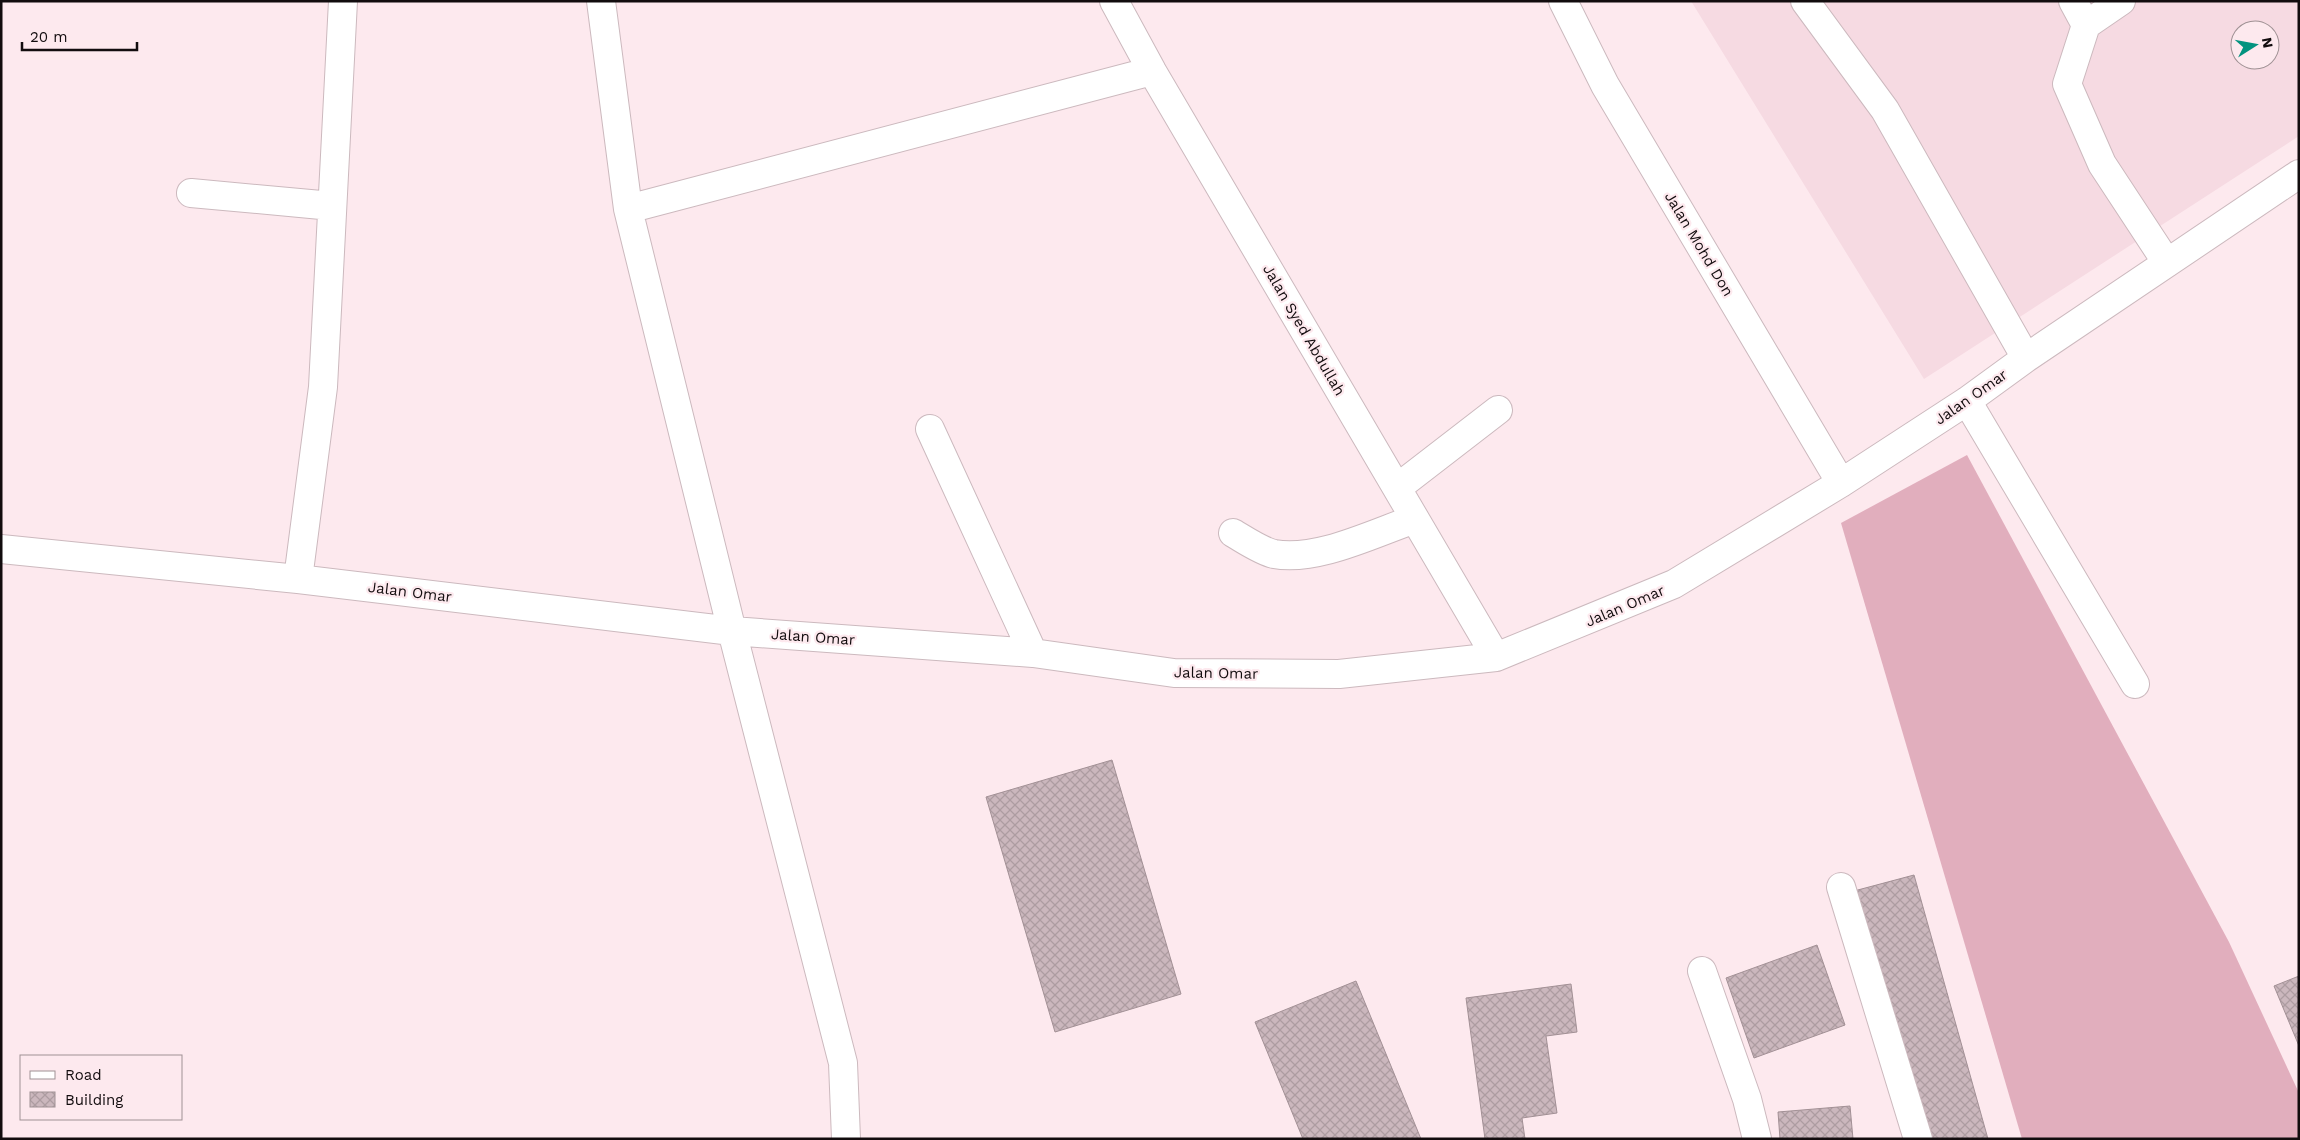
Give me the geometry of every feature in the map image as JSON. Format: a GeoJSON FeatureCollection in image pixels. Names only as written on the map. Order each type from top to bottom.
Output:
{"type":"FeatureCollection","features":[{"type":"Feature","properties":{"kind":"street"},"geometry":{"type":"LineString","coordinates":[[298,579],[323,387],[343,1]]}},
{"type":"Feature","properties":{"kind":"street"},"geometry":{"type":"LineString","coordinates":[[601,1],[628,209],[732,631],[843,1063],[846,1139]]}},
{"type":"Feature","properties":{"kind":"street","name":"Jalan Syed Abdullah"},"geometry":{"type":"LineString","coordinates":[[1114,1],[1152,71],[1496,658]]}},
{"type":"Feature","properties":{"kind":"street","name":"Jalan Mohd Don"},"geometry":{"type":"LineString","coordinates":[[1563,1],[1605,85],[1841,483]]}},
{"type":"Feature","properties":{"kind":"street"},"geometry":{"type":"LineString","coordinates":[[1805,1],[1885,110],[2026,358]]}},
{"type":"Feature","properties":{"kind":"street"},"geometry":{"type":"LineString","coordinates":[[2073,1],[2086,25]]}},
{"type":"Feature","properties":{"kind":"street"},"geometry":{"type":"LineString","coordinates":[[2121,1],[2086,25],[2067,84],[2102,164],[2167,263]]}},
{"type":"Feature","properties":{"kind":"street"},"geometry":{"type":"LineString","coordinates":[[628,209],[1152,71]]}},
{"type":"Feature","properties":{"kind":"street","name":"Jalan Omar"},"geometry":{"type":"LineString","coordinates":[[1,549],[298,579],[732,631],[1033,653],[1184,673],[1339,674],[1496,658],[1674,584],[1841,483],[1967,401],[2026,358],[2299,174]]}},
{"type":"Feature","properties":{"kind":"street"},"geometry":{"type":"LineString","coordinates":[[191,193],[332,206]]}},
{"type":"Feature","properties":{"kind":"street"},"geometry":{"type":"LineString","coordinates":[[1967,401],[2135,684]]}},
{"type":"Feature","properties":{"kind":"street"},"geometry":{"type":"LineString","coordinates":[[1397,488],[1498,410]]}},
{"type":"Feature","properties":{"kind":"street"},"geometry":{"type":"LineString","coordinates":[[930,429],[1033,653]]}},
{"type":"Feature","properties":{"kind":"street"},"geometry":{"type":"LineString","coordinates":[[1233,533],[1273,554],[1301,554],[1325,550],[1415,519]]}},
{"type":"Feature","properties":{"kind":"street"},"geometry":{"type":"LineString","coordinates":[[1841,887],[1918,1139]]}},
{"type":"Feature","properties":{"kind":"street"},"geometry":{"type":"LineString","coordinates":[[1702,971],[1747,1099],[1757,1139]]}},
{"type":"Feature","properties":{"kind":"shaded area"},"geometry":{"type":"Polygon","coordinates":[[[1691,1],[2299,1],[2299,136],[1924,379],[1691,1]]]}},
{"type":"Feature","properties":{"kind":"shaded area"},"geometry":{"type":"Polygon","coordinates":[[[1967,455],[2229,942],[2299,1093],[2299,1139],[2022,1139],[1841,523],[1967,455]]]}},
{"type":"Feature","properties":{"kind":"building"},"geometry":{"type":"Polygon","coordinates":[[[1112,760],[1181,994],[1055,1032],[986,797],[1112,760]]]}},
{"type":"Feature","properties":{"kind":"building"},"geometry":{"type":"Polygon","coordinates":[[[1914,875],[1988,1139],[1924,1139],[1854,891],[1914,875]]]}},
{"type":"Feature","properties":{"kind":"building"},"geometry":{"type":"Polygon","coordinates":[[[1817,945],[1845,1025],[1754,1058],[1726,978],[1817,945]]]}},
{"type":"Feature","properties":{"kind":"building"},"geometry":{"type":"Polygon","coordinates":[[[2299,976],[2299,1046],[2274,986],[2299,976]]]}},
{"type":"Feature","properties":{"kind":"building"},"geometry":{"type":"Polygon","coordinates":[[[1356,981],[1421,1139],[1303,1139],[1255,1022],[1356,981]]]}},
{"type":"Feature","properties":{"kind":"building"},"geometry":{"type":"Polygon","coordinates":[[[1571,984],[1577,1032],[1546,1036],[1557,1113],[1522,1118],[1525,1139],[1485,1139],[1466,998],[1571,984]]]}},
{"type":"Feature","properties":{"kind":"building"},"geometry":{"type":"Polygon","coordinates":[[[1850,1106],[1853,1139],[1780,1139],[1778,1112],[1850,1106]]]}}]}
